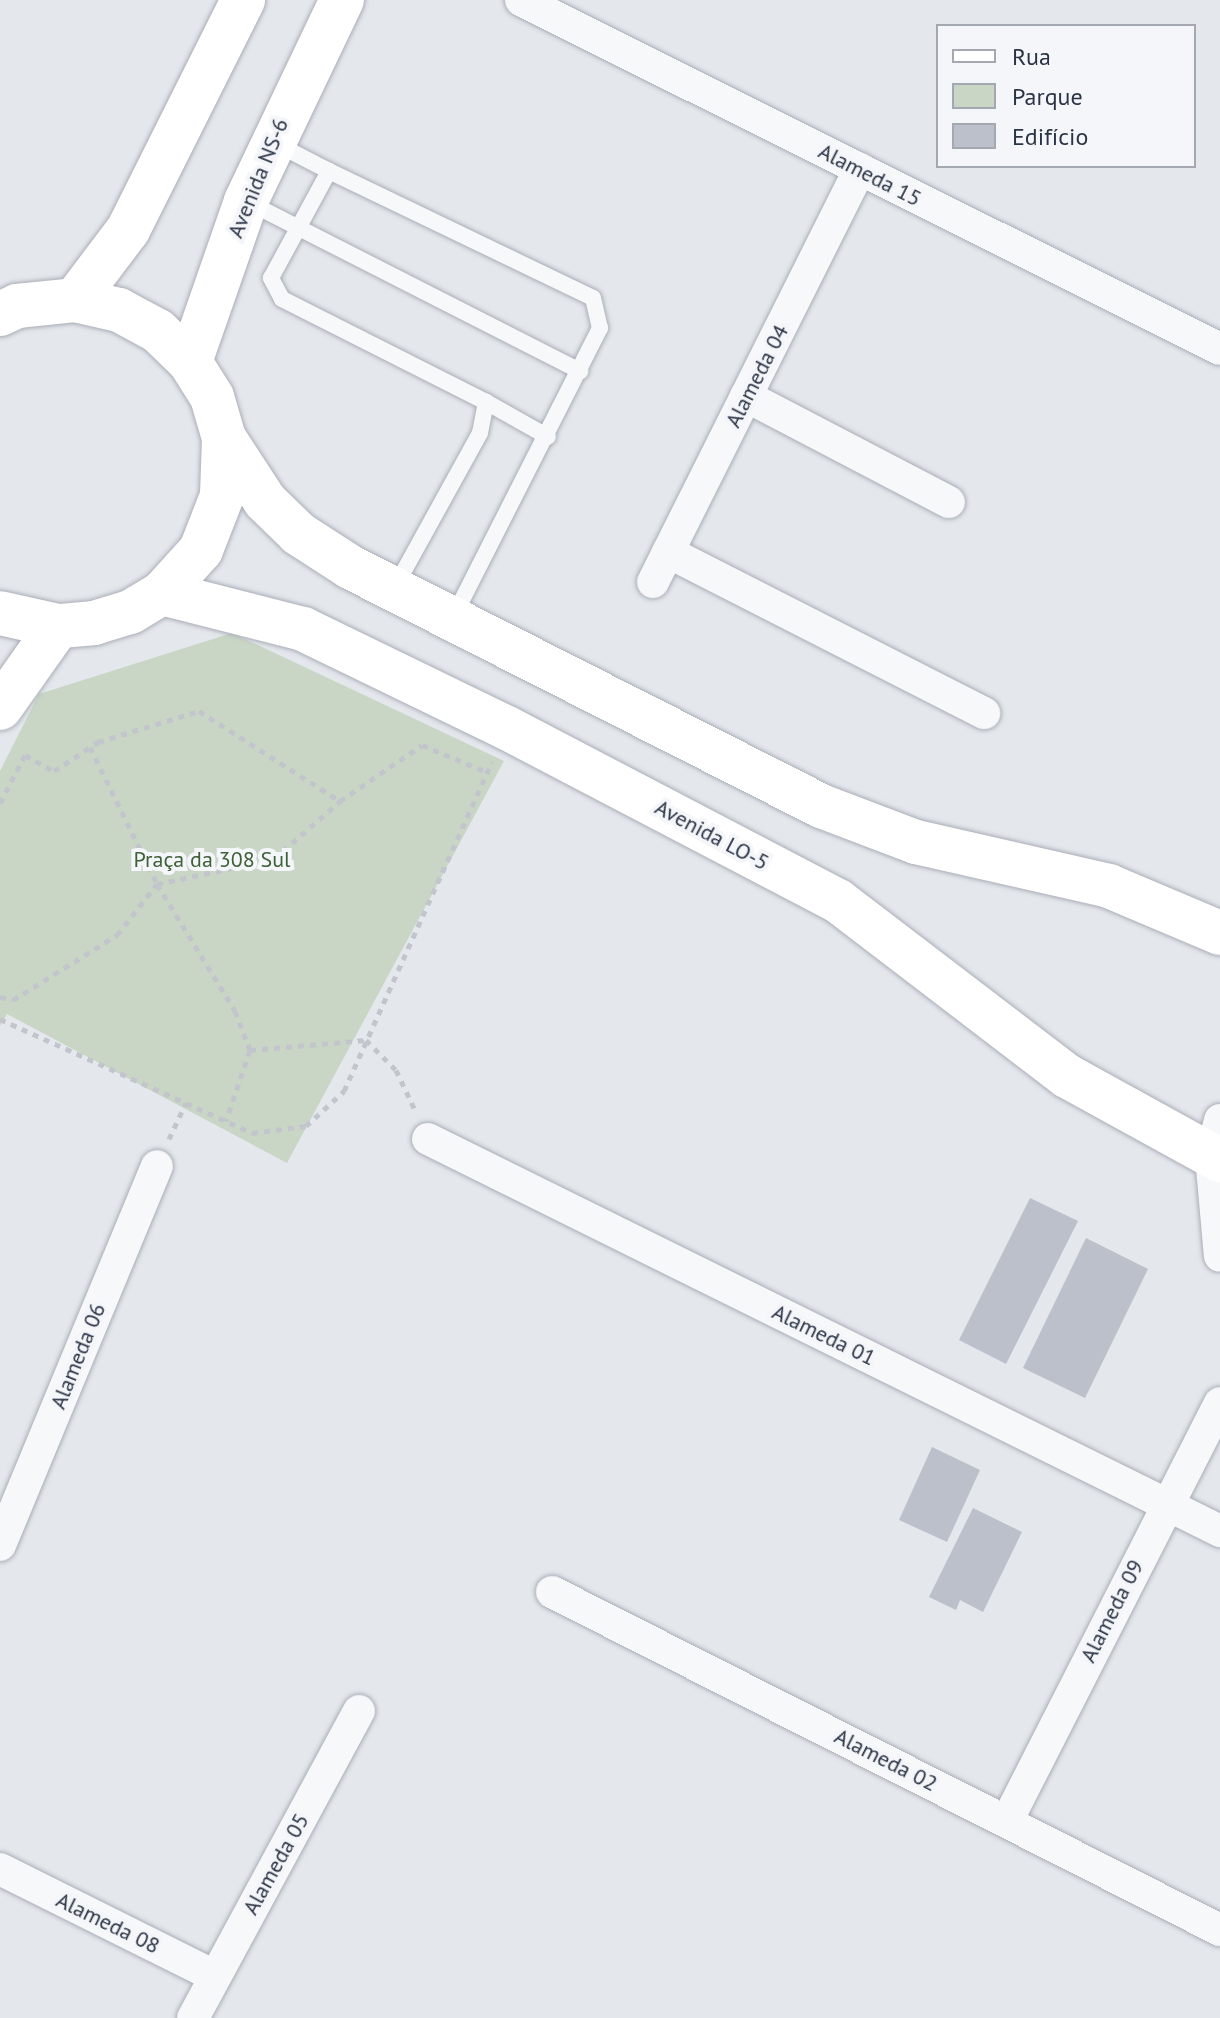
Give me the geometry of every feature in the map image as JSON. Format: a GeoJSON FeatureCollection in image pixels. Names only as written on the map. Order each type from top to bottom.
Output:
{"type":"FeatureCollection","features":[{"type":"Feature","properties":{"kind":"main road"},"geometry":{"type":"LineString","coordinates":[[75,300],[128,230],[243,0]]}},
{"type":"Feature","properties":{"kind":"main road","name":"Avenida NS-6"},"geometry":{"type":"LineString","coordinates":[[190,362],[246,201],[342,0]]}},
{"type":"Feature","properties":{"kind":"main road"},"geometry":{"type":"LineString","coordinates":[[0,314],[17,306],[75,300],[119,310],[145,324],[190,362],[212,397],[224,438],[265,501],[299,534],[394,589],[821,806],[916,842],[1109,886],[1220,933]]}},
{"type":"Feature","properties":{"kind":"main road"},"geometry":{"type":"LineString","coordinates":[[0,613],[58,626],[130,612],[162,593],[201,550],[222,496],[224,438]]}},
{"type":"Feature","properties":{"kind":"main road","name":"Avenida LO-5"},"geometry":{"type":"LineString","coordinates":[[162,593],[303,629],[507,728],[838,901],[1067,1076],[1217,1145]]}},
{"type":"Feature","properties":{"kind":"main road"},"geometry":{"type":"LineString","coordinates":[[0,708],[58,626]]}},
{"type":"Feature","properties":{"kind":"street","name":"Alameda 15"},"geometry":{"type":"LineString","coordinates":[[521,0],[1220,349]]}},
{"type":"Feature","properties":{"kind":"street","name":"Alameda 04"},"geometry":{"type":"LineString","coordinates":[[653,582],[860,169]]}},
{"type":"Feature","properties":{"kind":"street"},"geometry":{"type":"LineString","coordinates":[[746,396],[949,502]]}},
{"type":"Feature","properties":{"kind":"street"},"geometry":{"type":"LineString","coordinates":[[668,552],[984,713]]}},
{"type":"Feature","properties":{"kind":"street","name":"Alameda 01"},"geometry":{"type":"LineString","coordinates":[[428,1139],[1220,1531]]}},
{"type":"Feature","properties":{"kind":"street"},"geometry":{"type":"LineString","coordinates":[[1217,1145],[1220,1256]]}},
{"type":"Feature","properties":{"kind":"street","name":"Alameda 06"},"geometry":{"type":"LineString","coordinates":[[0,1545],[157,1166]]}},
{"type":"Feature","properties":{"kind":"street","name":"Alameda 09"},"geometry":{"type":"LineString","coordinates":[[1007,1821],[1220,1403]]}},
{"type":"Feature","properties":{"kind":"street","name":"Alameda 02"},"geometry":{"type":"LineString","coordinates":[[552,1592],[1220,1930]]}},
{"type":"Feature","properties":{"kind":"street","name":"Alameda 05"},"geometry":{"type":"LineString","coordinates":[[193,2018],[359,1711]]}},
{"type":"Feature","properties":{"kind":"street","name":"Alameda 08"},"geometry":{"type":"LineString","coordinates":[[0,1869],[215,1976]]}},
{"type":"Feature","properties":{"kind":"lane"},"geometry":{"type":"LineString","coordinates":[[272,141],[593,298],[600,328],[548,437],[453,618]]}},
{"type":"Feature","properties":{"kind":"lane"},"geometry":{"type":"LineString","coordinates":[[329,171],[271,278],[282,299],[486,402],[548,437]]}},
{"type":"Feature","properties":{"kind":"lane"},"geometry":{"type":"LineString","coordinates":[[246,201],[580,371]]}},
{"type":"Feature","properties":{"kind":"lane"},"geometry":{"type":"LineString","coordinates":[[394,589],[480,433],[486,402]]}},
{"type":"Feature","properties":{"kind":"path"},"geometry":{"type":"LineString","coordinates":[[0,803],[25,755],[54,771],[90,747],[199,711],[340,801]]}},
{"type":"Feature","properties":{"kind":"path"},"geometry":{"type":"LineString","coordinates":[[0,1019],[252,1133],[306,1126],[344,1091],[507,728]]}},
{"type":"Feature","properties":{"kind":"path"},"geometry":{"type":"LineString","coordinates":[[0,997],[13,1000],[117,935],[157,884],[274,859],[340,801],[422,745],[487,772]]}},
{"type":"Feature","properties":{"kind":"path"},"geometry":{"type":"LineString","coordinates":[[90,747],[157,884],[235,1011],[250,1050],[226,1121]]}},
{"type":"Feature","properties":{"kind":"path"},"geometry":{"type":"LineString","coordinates":[[250,1050],[366,1040],[396,1070],[428,1139]]}},
{"type":"Feature","properties":{"kind":"green space","name":"Praça da 308 Sul"},"geometry":{"type":"Polygon","coordinates":[[[232,633],[504,761],[287,1163],[7,1014],[0,1026],[0,771],[39,694],[232,633]]]}},
{"type":"Feature","properties":{"kind":"building"},"geometry":{"type":"Polygon","coordinates":[[[1030,1198],[1078,1221],[1006,1364],[959,1340],[1030,1198]]]}},
{"type":"Feature","properties":{"kind":"building"},"geometry":{"type":"Polygon","coordinates":[[[1086,1238],[1148,1269],[1085,1398],[1023,1368],[1086,1238]]]}},
{"type":"Feature","properties":{"kind":"building"},"geometry":{"type":"Polygon","coordinates":[[[932,1447],[980,1470],[947,1542],[899,1520],[932,1447]]]}},
{"type":"Feature","properties":{"kind":"building"},"geometry":{"type":"Polygon","coordinates":[[[973,1508],[1022,1532],[983,1612],[960,1600],[956,1610],[929,1597],[973,1508]]]}}]}
